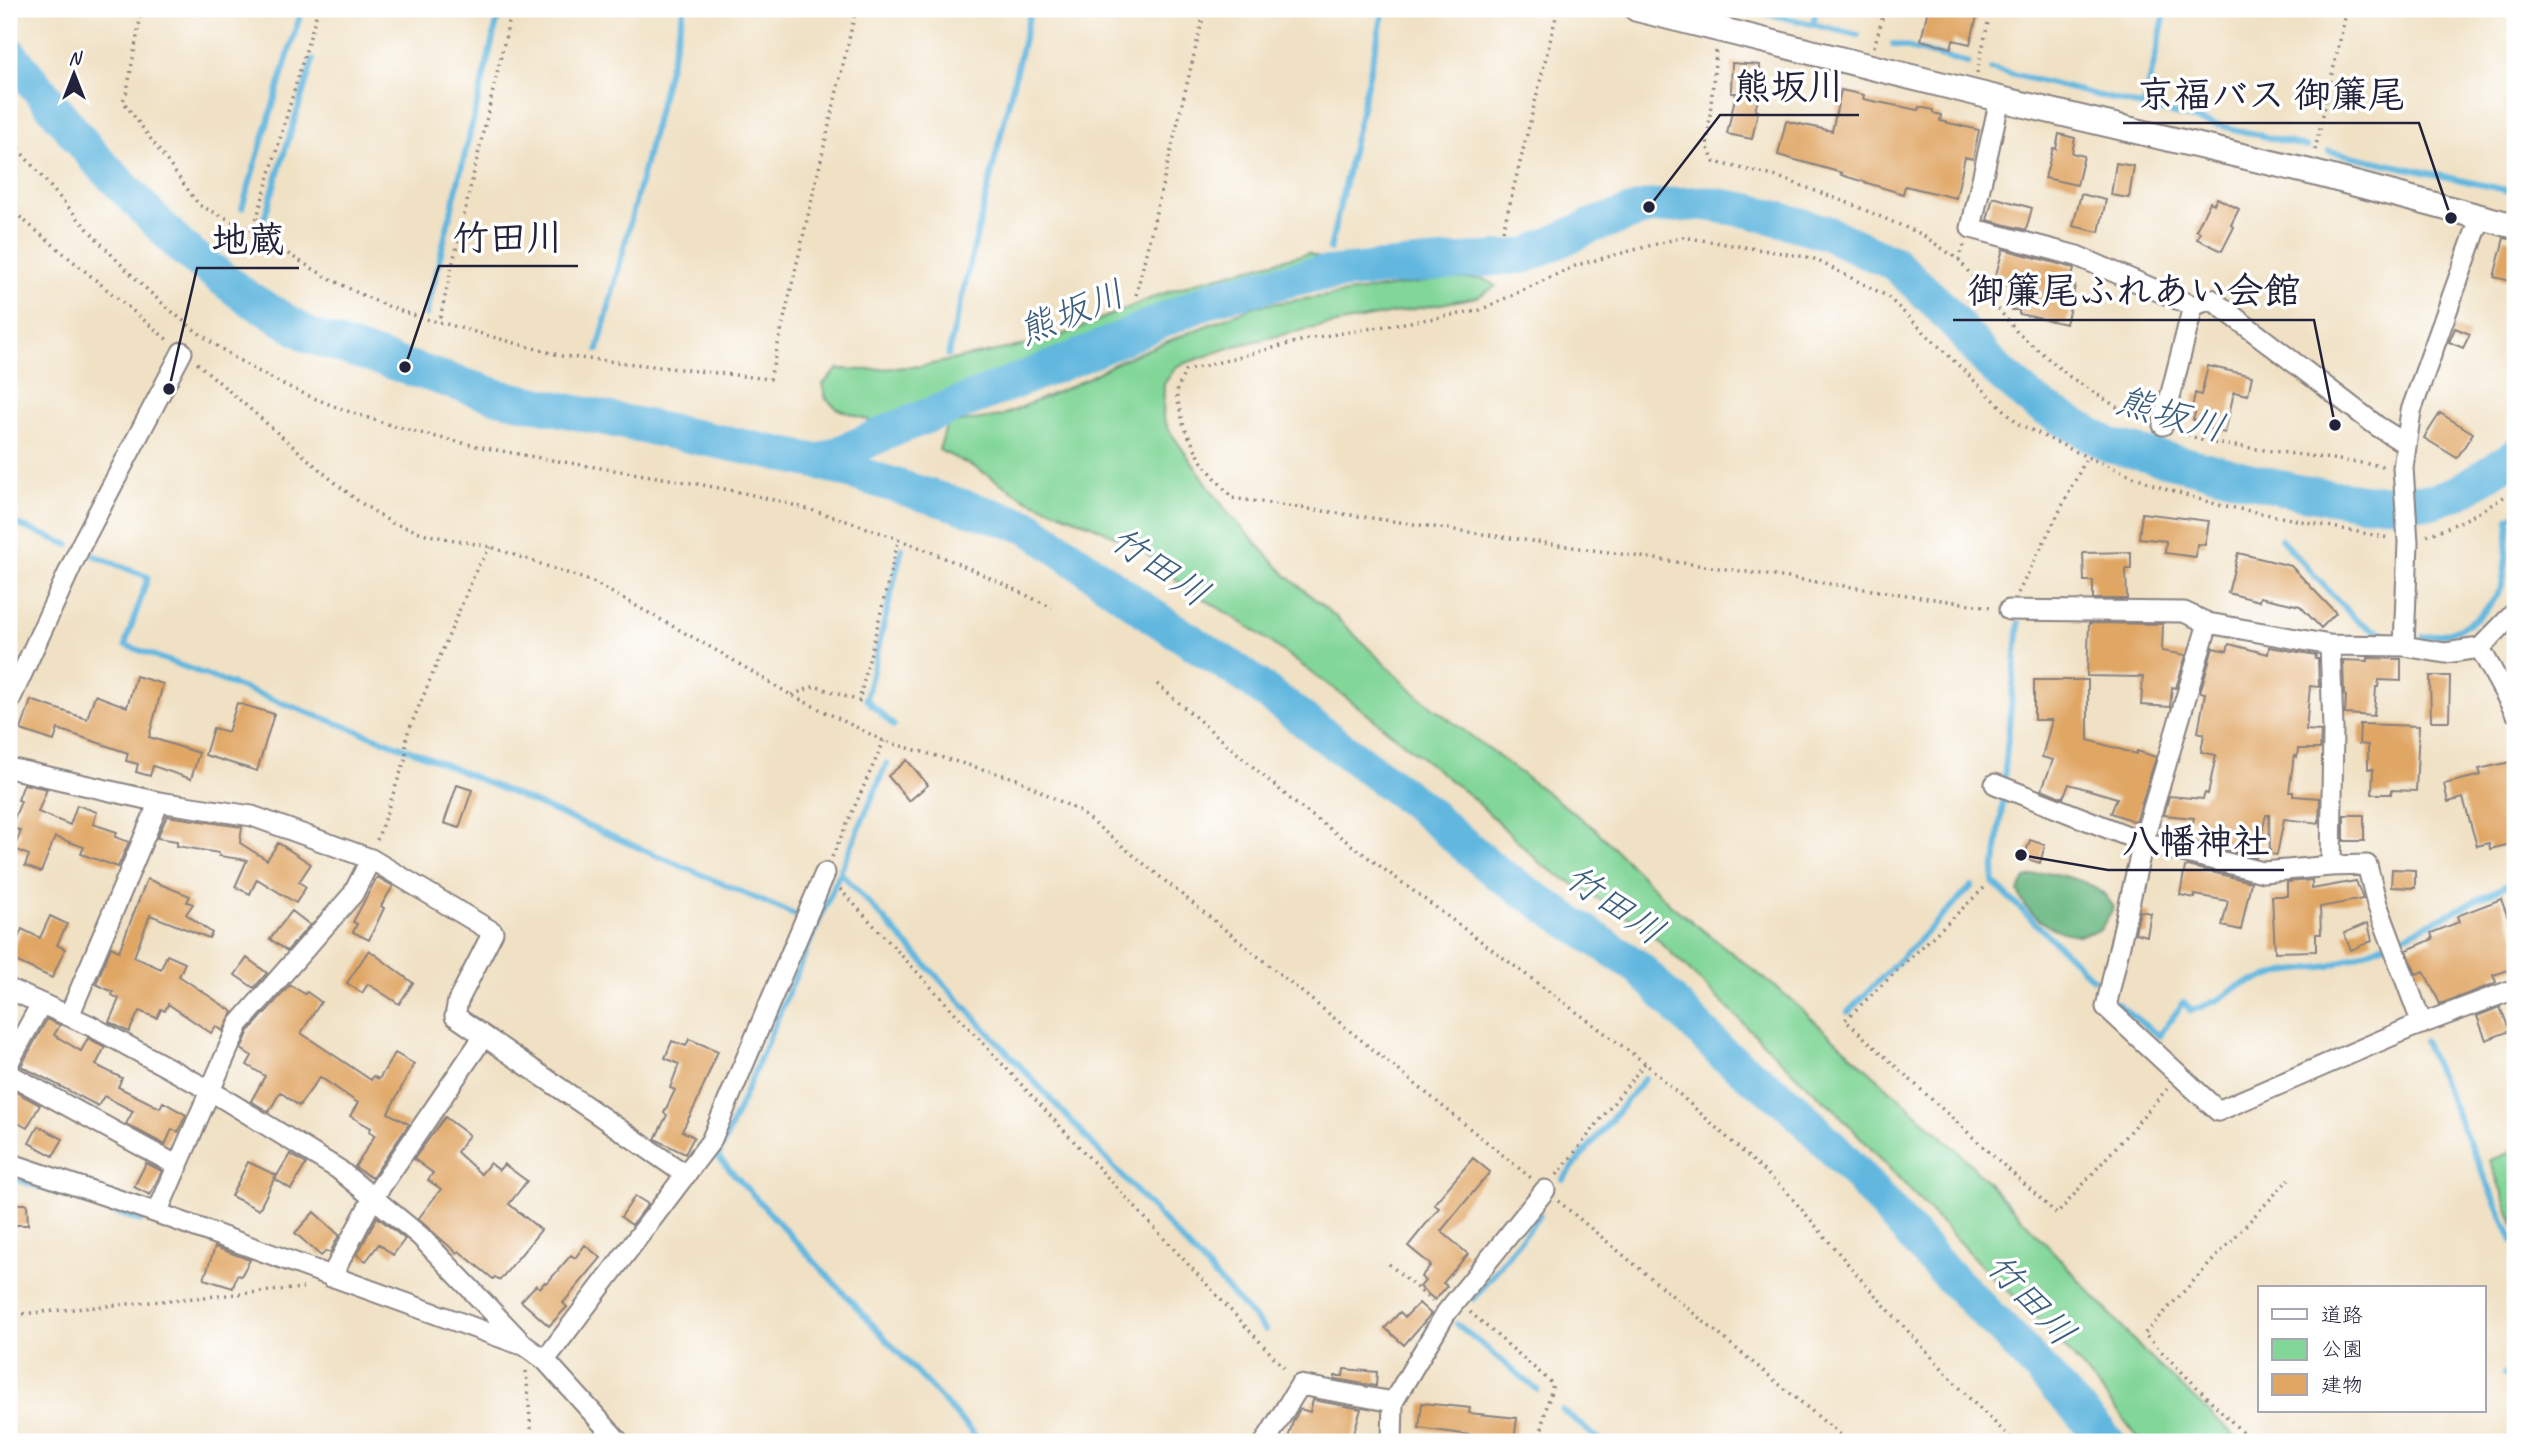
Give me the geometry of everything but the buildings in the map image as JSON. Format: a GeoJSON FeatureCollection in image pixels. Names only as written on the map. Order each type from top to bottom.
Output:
{"type":"FeatureCollection","features":[{"type":"Feature","properties":{"kind":"main road"},"geometry":{"type":"LineString","coordinates":[[1637,9],[2310,172],[2515,226]]}},
{"type":"Feature","properties":{"kind":"street"},"geometry":{"type":"LineString","coordinates":[[2000,99],[1971,228],[2077,256],[2193,306],[2211,299],[2377,426],[2406,444]]}},
{"type":"Feature","properties":{"kind":"street"},"geometry":{"type":"LineString","coordinates":[[2404,646],[2408,542],[2403,475],[2411,411],[2481,216]]}},
{"type":"Feature","properties":{"kind":"street"},"geometry":{"type":"LineString","coordinates":[[2163,425],[2193,306]]}},
{"type":"Feature","properties":{"kind":"street"},"geometry":{"type":"LineString","coordinates":[[9,702],[81,545],[182,352]]}},
{"type":"Feature","properties":{"kind":"street"},"geometry":{"type":"LineString","coordinates":[[2009,610],[2185,612],[2208,623],[2330,645],[2404,646],[2445,653],[2480,648],[2515,612]]}},
{"type":"Feature","properties":{"kind":"street"},"geometry":{"type":"LineString","coordinates":[[2208,623],[2143,842],[2106,1007],[2218,1111],[2422,1024],[2515,989]]}},
{"type":"Feature","properties":{"kind":"street"},"geometry":{"type":"LineString","coordinates":[[2330,645],[2333,728],[2331,866]]}},
{"type":"Feature","properties":{"kind":"street"},"geometry":{"type":"LineString","coordinates":[[2480,648],[2515,712]]}},
{"type":"Feature","properties":{"kind":"street"},"geometry":{"type":"LineString","coordinates":[[9,768],[159,802],[253,816],[371,859],[493,932],[458,1001],[455,1016],[686,1175]]}},
{"type":"Feature","properties":{"kind":"street"},"geometry":{"type":"LineString","coordinates":[[1995,785],[2143,842],[2263,872],[2367,865],[2377,904],[2422,1024]]}},
{"type":"Feature","properties":{"kind":"street"},"geometry":{"type":"LineString","coordinates":[[69,1016],[159,802]]}},
{"type":"Feature","properties":{"kind":"street"},"geometry":{"type":"LineString","coordinates":[[157,1213],[239,1024],[353,894],[371,859]]}},
{"type":"Feature","properties":{"kind":"street"},"geometry":{"type":"LineString","coordinates":[[545,1360],[711,1141],[825,873]]}},
{"type":"Feature","properties":{"kind":"street"},"geometry":{"type":"LineString","coordinates":[[9,989],[69,1016],[211,1091],[338,1169],[420,1236],[524,1346],[545,1360],[619,1442]]}},
{"type":"Feature","properties":{"kind":"street"},"geometry":{"type":"LineString","coordinates":[[9,1062],[41,1004]]}},
{"type":"Feature","properties":{"kind":"street"},"geometry":{"type":"LineString","coordinates":[[331,1277],[373,1198],[484,1036]]}},
{"type":"Feature","properties":{"kind":"street"},"geometry":{"type":"LineString","coordinates":[[9,1074],[178,1166]]}},
{"type":"Feature","properties":{"kind":"street"},"geometry":{"type":"LineString","coordinates":[[9,1164],[157,1213],[524,1346]]}},
{"type":"Feature","properties":{"kind":"street"},"geometry":{"type":"LineString","coordinates":[[1392,1442],[1393,1402],[1451,1306],[1545,1190]]}},
{"type":"Feature","properties":{"kind":"street"},"geometry":{"type":"LineString","coordinates":[[1265,1442],[1300,1385],[1393,1402]]}},
{"type":"Feature","properties":{"kind":"path"},"geometry":{"type":"LineString","coordinates":[[142,9],[123,102],[199,205],[253,231],[311,270],[405,314],[562,356],[770,379],[856,9]]}},
{"type":"Feature","properties":{"kind":"path"},"geometry":{"type":"LineString","coordinates":[[253,231],[318,9]]}},
{"type":"Feature","properties":{"kind":"path"},"geometry":{"type":"LineString","coordinates":[[439,322],[512,9]]}},
{"type":"Feature","properties":{"kind":"path"},"geometry":{"type":"LineString","coordinates":[[1136,295],[1205,9]]}},
{"type":"Feature","properties":{"kind":"path"},"geometry":{"type":"LineString","coordinates":[[1503,231],[1558,9]]}},
{"type":"Feature","properties":{"kind":"path"},"geometry":{"type":"LineString","coordinates":[[1870,66],[1885,9]]}},
{"type":"Feature","properties":{"kind":"path"},"geometry":{"type":"LineString","coordinates":[[1972,92],[1991,9]]}},
{"type":"Feature","properties":{"kind":"path"},"geometry":{"type":"LineString","coordinates":[[2310,172],[2347,9]]}},
{"type":"Feature","properties":{"kind":"path"},"geometry":{"type":"LineString","coordinates":[[1719,28],[1707,146],[1714,162],[1778,177],[1851,204],[1920,234],[1959,260],[2017,332],[2070,377],[2123,411],[2206,442],[2366,465],[2403,475]]}},
{"type":"Feature","properties":{"kind":"path"},"geometry":{"type":"LineString","coordinates":[[9,138],[71,213],[129,274],[165,307],[237,359],[278,382],[335,407],[435,437],[789,503],[899,538],[979,571],[1052,608]]}},
{"type":"Feature","properties":{"kind":"path"},"geometry":{"type":"LineString","coordinates":[[9,208],[215,377],[358,501],[393,523],[429,535],[491,547],[593,582],[791,695],[884,741],[1017,779],[1079,811],[1545,1190],[1849,1442]]}},
{"type":"Feature","properties":{"kind":"path"},"geometry":{"type":"LineString","coordinates":[[2087,457],[2009,610],[1232,498],[1202,462],[1184,427],[1176,393],[1185,371],[1312,338],[1478,311],[1577,265],[1683,237],[1812,258],[1886,296],[2019,424],[2087,457],[2161,488],[2219,505],[2408,542],[2446,529],[2487,509],[2515,490]]}},
{"type":"Feature","properties":{"kind":"path"},"geometry":{"type":"LineString","coordinates":[[791,695],[815,685],[859,701],[899,538]]}},
{"type":"Feature","properties":{"kind":"path"},"geometry":{"type":"LineString","coordinates":[[371,859],[406,757],[406,737],[478,566],[491,547]]}},
{"type":"Feature","properties":{"kind":"path"},"geometry":{"type":"LineString","coordinates":[[1157,684],[1295,803],[1645,1063],[1786,1191],[1865,1284],[1971,1399],[2015,1442]]}},
{"type":"Feature","properties":{"kind":"path"},"geometry":{"type":"LineString","coordinates":[[884,741],[825,873],[1300,1385]]}},
{"type":"Feature","properties":{"kind":"path"},"geometry":{"type":"LineString","coordinates":[[1984,888],[1845,1020],[2056,1214],[2180,1074]]}},
{"type":"Feature","properties":{"kind":"path"},"geometry":{"type":"LineString","coordinates":[[1545,1190],[1645,1063]]}},
{"type":"Feature","properties":{"kind":"path"},"geometry":{"type":"LineString","coordinates":[[2252,1442],[2144,1334],[2289,1179]]}},
{"type":"Feature","properties":{"kind":"path"},"geometry":{"type":"LineString","coordinates":[[1389,1264],[1451,1306],[1553,1384],[1542,1424],[1542,1442]]}},
{"type":"Feature","properties":{"kind":"path"},"geometry":{"type":"LineString","coordinates":[[9,1315],[308,1287]]}},
{"type":"Feature","properties":{"kind":"path"},"geometry":{"type":"LineString","coordinates":[[524,1346],[532,1442]]}},
{"type":"Feature","properties":{"kind":"green space"},"geometry":{"type":"Polygon","coordinates":[[[1308,253],[1323,259],[1319,265],[1300,273],[1247,281],[1173,305],[1042,361],[972,385],[896,419],[876,423],[838,409],[826,399],[823,384],[838,369],[922,366],[1050,340],[1159,295],[1204,280],[1308,253]]]}},
{"type":"Feature","properties":{"kind":"green space"},"geometry":{"type":"Polygon","coordinates":[[[1447,279],[1484,279],[1496,286],[1477,297],[1298,331],[1235,346],[1177,366],[1164,384],[1163,417],[1169,430],[1228,513],[1286,575],[1337,618],[1418,696],[1595,829],[1671,905],[1788,997],[1960,1153],[2145,1353],[2241,1442],[2141,1442],[2089,1375],[2032,1313],[1990,1275],[1833,1108],[1646,928],[1542,865],[1475,800],[1356,705],[1255,631],[1184,586],[1140,548],[1026,499],[978,469],[939,450],[947,424],[1001,416],[1076,384],[1124,359],[1255,306],[1447,279]]]}},
{"type":"Feature","properties":{"kind":"green space"},"geometry":{"type":"Polygon","coordinates":[[[2047,872],[2085,882],[2107,898],[2114,907],[2100,930],[2086,934],[2069,934],[2050,927],[2033,915],[2018,891],[2025,878],[2047,872]]]}},
{"type":"Feature","properties":{"kind":"green space"},"geometry":{"type":"Polygon","coordinates":[[[2515,1151],[2515,1228],[2490,1160],[2515,1151]]]}},
{"type":"Feature","properties":{"kind":"waterway"},"geometry":{"type":"LineString","coordinates":[[242,208],[302,9]]}},
{"type":"Feature","properties":{"kind":"waterway"},"geometry":{"type":"LineString","coordinates":[[426,315],[500,9]]}},
{"type":"Feature","properties":{"kind":"waterway"},"geometry":{"type":"LineString","coordinates":[[598,350],[684,9]]}},
{"type":"Feature","properties":{"kind":"waterway"},"geometry":{"type":"LineString","coordinates":[[948,355],[1031,9]]}},
{"type":"Feature","properties":{"kind":"waterway"},"geometry":{"type":"LineString","coordinates":[[1330,249],[1384,9]]}},
{"type":"Feature","properties":{"kind":"waterway"},"geometry":{"type":"LineString","coordinates":[[1748,9],[1858,35]]}},
{"type":"Feature","properties":{"kind":"waterway"},"geometry":{"type":"LineString","coordinates":[[1813,24],[1816,9]]}},
{"type":"Feature","properties":{"kind":"waterway"},"geometry":{"type":"LineString","coordinates":[[2144,107],[2166,9]]}},
{"type":"Feature","properties":{"kind":"waterway"},"geometry":{"type":"LineString","coordinates":[[1893,44],[1968,63]]}},
{"type":"Feature","properties":{"kind":"waterway","name":"竹田川"},"geometry":{"type":"LineString","coordinates":[[9,53],[94,157],[181,247],[245,296],[310,336],[500,397],[819,462],[1029,527],[1157,619],[1242,674],[1422,808],[1497,873],[1638,967],[1723,1054],[1792,1106],[1940,1267],[2108,1442]]}},
{"type":"Feature","properties":{"kind":"waterway"},"geometry":{"type":"LineString","coordinates":[[257,226],[264,219],[313,60]]}},
{"type":"Feature","properties":{"kind":"waterway"},"geometry":{"type":"LineString","coordinates":[[1991,69],[2307,147]]}},
{"type":"Feature","properties":{"kind":"waterway"},"geometry":{"type":"LineString","coordinates":[[2329,151],[2515,192]]}},
{"type":"Feature","properties":{"kind":"waterway","name":"熊坂川"},"geometry":{"type":"LineString","coordinates":[[819,462],[897,428],[1088,353],[1217,297],[1310,275],[1525,256],[1591,226],[1649,207],[1702,203],[1751,211],[1825,232],[1895,264],[1939,305],[1996,370],[2037,404],[2111,446],[2299,492],[2366,502],[2434,501],[2459,492],[2515,456]]}},
{"type":"Feature","properties":{"kind":"waterway"},"geometry":{"type":"LineString","coordinates":[[2423,637],[2446,633],[2468,624],[2493,601],[2504,576],[2509,518],[2515,514]]}},
{"type":"Feature","properties":{"kind":"waterway"},"geometry":{"type":"LineString","coordinates":[[9,521],[69,545]]}},
{"type":"Feature","properties":{"kind":"waterway"},"geometry":{"type":"LineString","coordinates":[[2281,539],[2353,617],[2371,629],[2384,633]]}},
{"type":"Feature","properties":{"kind":"waterway"},"geometry":{"type":"LineString","coordinates":[[894,726],[866,699],[902,548]]}},
{"type":"Feature","properties":{"kind":"waterway"},"geometry":{"type":"LineString","coordinates":[[93,555],[148,577],[125,645],[418,753],[795,915]]}},
{"type":"Feature","properties":{"kind":"waterway"},"geometry":{"type":"LineString","coordinates":[[2004,779],[2019,623]]}},
{"type":"Feature","properties":{"kind":"waterway"},"geometry":{"type":"LineString","coordinates":[[887,763],[840,872],[1265,1330]]}},
{"type":"Feature","properties":{"kind":"waterway"},"geometry":{"type":"LineString","coordinates":[[2004,794],[1993,882],[2093,979]]}},
{"type":"Feature","properties":{"kind":"waterway"},"geometry":{"type":"LineString","coordinates":[[840,872],[718,1157],[981,1442]]}},
{"type":"Feature","properties":{"kind":"waterway"},"geometry":{"type":"LineString","coordinates":[[2116,1003],[2159,1036],[2184,1002],[2191,1011],[2220,999],[2238,986],[2284,972],[2330,966],[2400,938],[2515,881]]}},
{"type":"Feature","properties":{"kind":"waterway"},"geometry":{"type":"LineString","coordinates":[[1848,1012],[1972,886]]}},
{"type":"Feature","properties":{"kind":"waterway"},"geometry":{"type":"LineString","coordinates":[[2424,1041],[2513,1241],[2515,1240]]}},
{"type":"Feature","properties":{"kind":"waterway"},"geometry":{"type":"LineString","coordinates":[[1563,1179],[1645,1078]]}},
{"type":"Feature","properties":{"kind":"waterway"},"geometry":{"type":"LineString","coordinates":[[9,1177],[141,1221]]}},
{"type":"Feature","properties":{"kind":"waterway"},"geometry":{"type":"LineString","coordinates":[[1474,1299],[1540,1215]]}},
{"type":"Feature","properties":{"kind":"waterway"},"geometry":{"type":"LineString","coordinates":[[1457,1324],[1537,1390]]}},
{"type":"Feature","properties":{"kind":"waterway"},"geometry":{"type":"LineString","coordinates":[[2515,1372],[2504,1374],[2515,1385]]}},
{"type":"Feature","properties":{"kind":"waterway"},"geometry":{"type":"LineString","coordinates":[[1562,1410],[1602,1442]]}},
{"type":"Feature","properties":{"kind":"place","name":"熊坂川"},"geometry":{"type":"Point","coordinates":[1649,207]}},
{"type":"Feature","properties":{"kind":"place","name":"京福バス 御簾尾"},"geometry":{"type":"Point","coordinates":[2451,218]}},
{"type":"Feature","properties":{"kind":"place","name":"竹田川"},"geometry":{"type":"Point","coordinates":[405,367]}},
{"type":"Feature","properties":{"kind":"place","name":"地蔵"},"geometry":{"type":"Point","coordinates":[169,389]}},
{"type":"Feature","properties":{"kind":"place","name":"御簾尾ふれあい会館"},"geometry":{"type":"Point","coordinates":[2335,425]}},
{"type":"Feature","properties":{"kind":"place","name":"八幡神社"},"geometry":{"type":"Point","coordinates":[2021,855]}}]}
